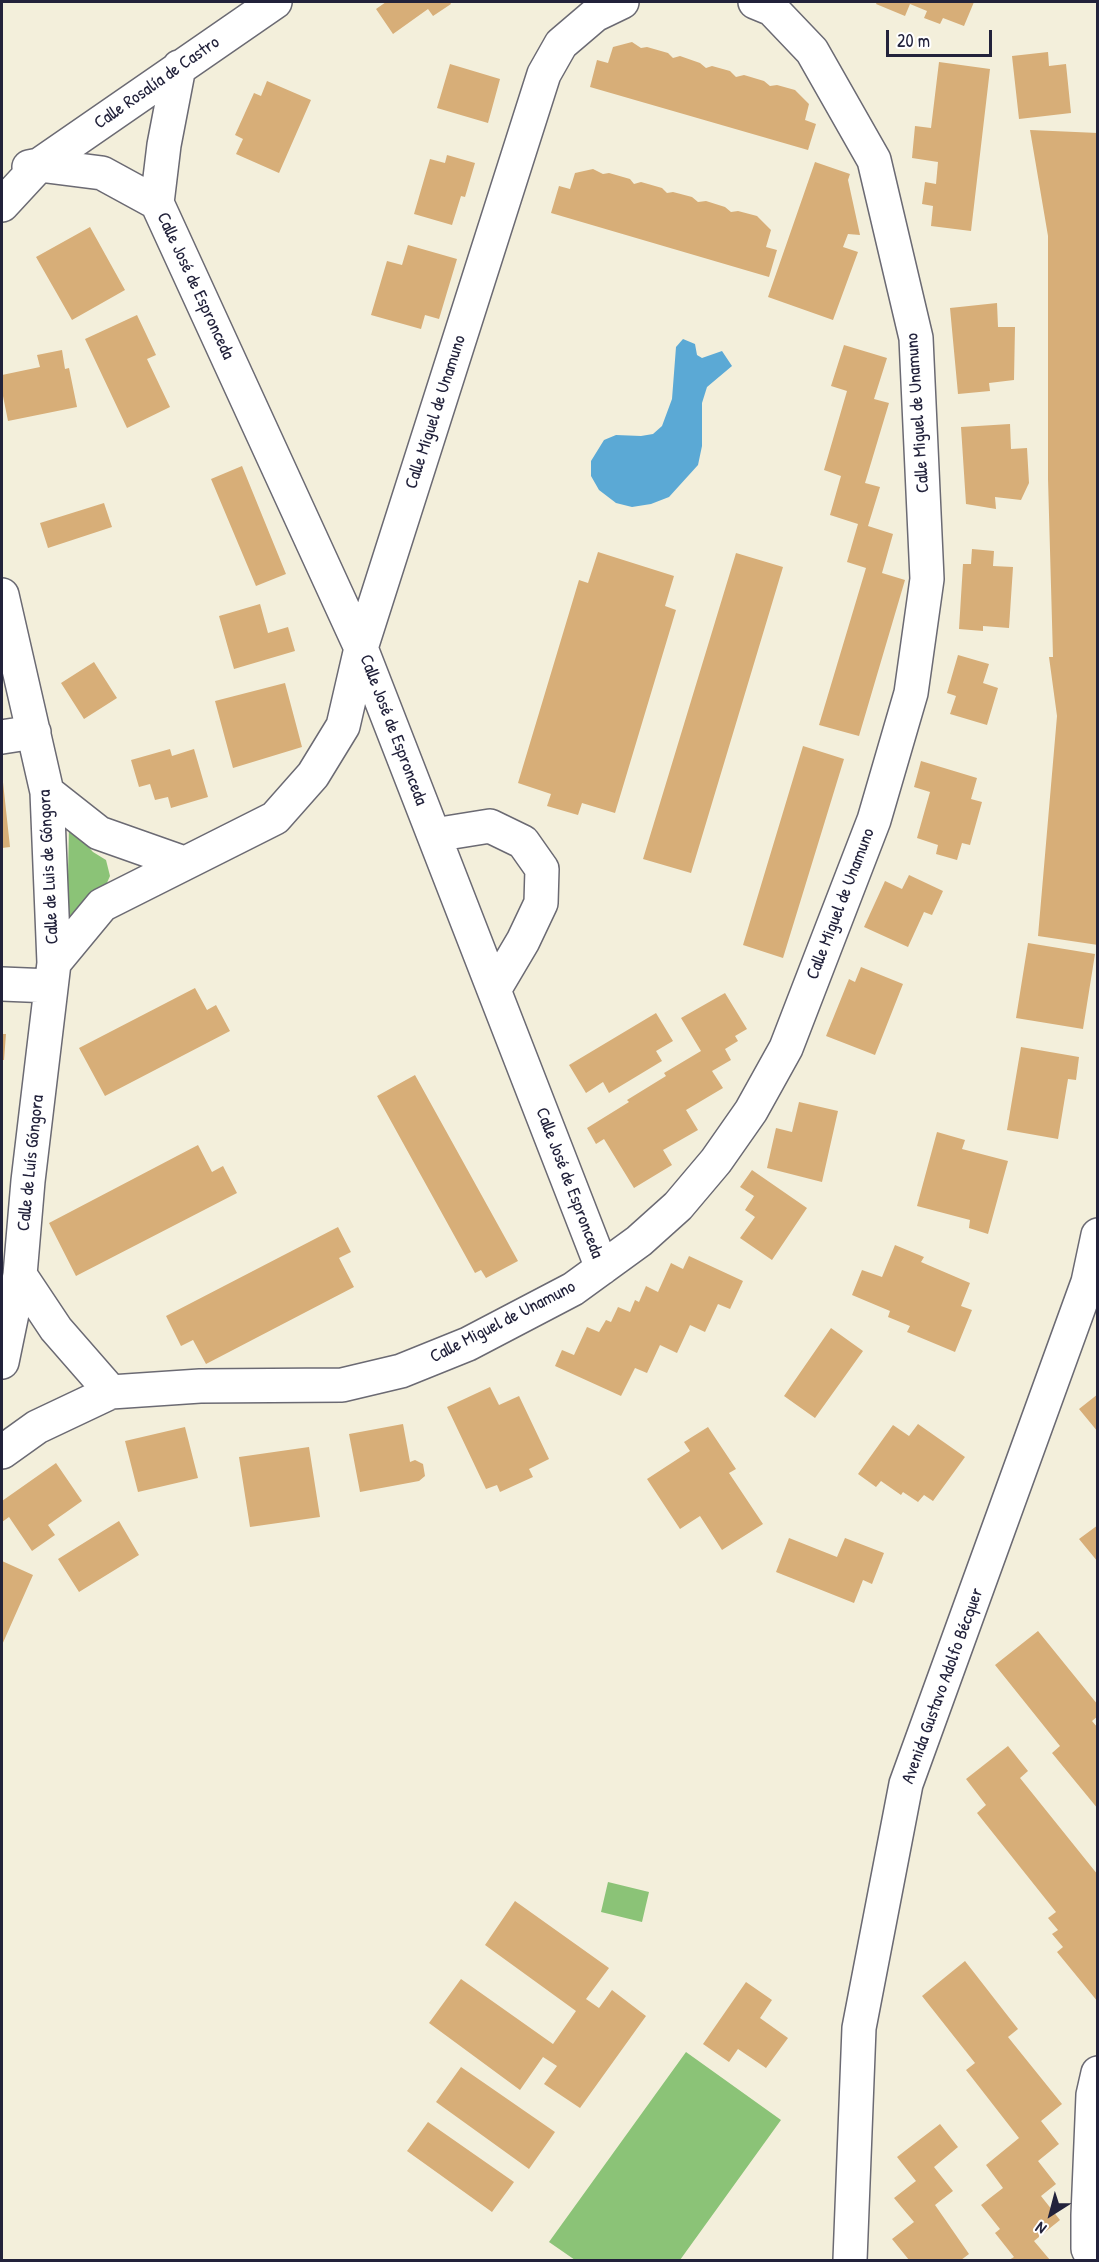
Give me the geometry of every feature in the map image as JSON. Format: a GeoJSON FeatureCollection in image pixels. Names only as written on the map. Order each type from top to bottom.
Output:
{"type":"FeatureCollection","features":[{"type":"Feature","properties":{"kind":"street","name":"Calle Rosalía de Castro"},"geometry":{"type":"LineString","coordinates":[[39,165],[275,2]]}},
{"type":"Feature","properties":{"kind":"street","name":"Calle Miguel de Unamuno"},"geometry":{"type":"LineString","coordinates":[[53,974],[102,905],[275,818],[313,775],[343,726],[361,648],[544,74],[561,44],[595,15],[622,2]]}},
{"type":"Feature","properties":{"kind":"street","name":"Calle Miguel de Unamuno"},"geometry":{"type":"LineString","coordinates":[[111,1392],[200,1386],[342,1385],[401,1371],[478,1339],[573,1289],[639,1241],[678,1206],[716,1161],[752,1112],[786,1048],[874,820],[911,693],[927,579],[916,338],[874,160],[812,51],[772,9],[755,2]]}},
{"type":"Feature","properties":{"kind":"street"},"geometry":{"type":"LineString","coordinates":[[2,172],[39,165],[102,173],[157,203],[164,145],[180,68]]}},
{"type":"Feature","properties":{"kind":"street"},"geometry":{"type":"LineString","coordinates":[[2,205],[39,165]]}},
{"type":"Feature","properties":{"kind":"street","name":"Calle José de Espronceda"},"geometry":{"type":"LineString","coordinates":[[157,203],[361,648],[602,1268]]}},
{"type":"Feature","properties":{"kind":"street","name":"Calle de Luis de Góngora"},"geometry":{"type":"LineString","coordinates":[[2,596],[47,792],[53,974]]}},
{"type":"Feature","properties":{"kind":"street"},"geometry":{"type":"LineString","coordinates":[[2,737],[34,732]]}},
{"type":"Feature","properties":{"kind":"street"},"geometry":{"type":"LineString","coordinates":[[47,792],[99,833],[184,862]]}},
{"type":"Feature","properties":{"kind":"street"},"geometry":{"type":"LineString","coordinates":[[434,835],[490,826],[523,842],[542,869],[541,903],[523,941],[494,990]]}},
{"type":"Feature","properties":{"kind":"street"},"geometry":{"type":"LineString","coordinates":[[2,984],[53,974]]}},
{"type":"Feature","properties":{"kind":"street","name":"Calle de Luís Góngora"},"geometry":{"type":"LineString","coordinates":[[2,1362],[14,1253],[53,974]]}},
{"type":"Feature","properties":{"kind":"street","name":"Avenida Gustavo Adolfo Bécquer"},"geometry":{"type":"LineString","coordinates":[[850,2260],[860,2028],[906,1784],[1085,1292],[1098,1235]]}},
{"type":"Feature","properties":{"kind":"street"},"geometry":{"type":"LineString","coordinates":[[2,1452],[37,1427],[111,1392],[56,1329],[14,1253]]}},
{"type":"Feature","properties":{"kind":"street"},"geometry":{"type":"LineString","coordinates":[[1094,2260],[1088,2249],[1088,2215],[1093,2095],[1098,2073]]}},
{"type":"Feature","properties":{"kind":"green space"},"geometry":{"type":"Polygon","coordinates":[[[69,826],[93,852],[106,860],[110,876],[106,885],[67,926],[69,826]]]}},
{"type":"Feature","properties":{"kind":"green space"},"geometry":{"type":"Polygon","coordinates":[[[608,1882],[649,1892],[642,1922],[601,1912],[608,1882]]]}},
{"type":"Feature","properties":{"kind":"green space"},"geometry":{"type":"Polygon","coordinates":[[[686,2052],[781,2120],[680,2260],[575,2260],[549,2242],[686,2052]]]}},
{"type":"Feature","properties":{"kind":"water"},"geometry":{"type":"Polygon","coordinates":[[[683,339],[695,344],[697,355],[702,358],[722,351],[732,366],[707,387],[702,403],[702,446],[698,465],[669,497],[651,504],[632,507],[616,503],[599,490],[591,476],[591,461],[604,440],[616,435],[653,434],[662,426],[672,399],[676,347],[683,339]]]}},
{"type":"Feature","properties":{"kind":"building"},"geometry":{"type":"Polygon","coordinates":[[[386,2],[450,2],[451,4],[433,16],[428,9],[393,34],[376,9],[386,2]]]}},
{"type":"Feature","properties":{"kind":"building"},"geometry":{"type":"Polygon","coordinates":[[[877,2],[974,2],[964,26],[943,18],[940,24],[924,18],[927,11],[910,4],[905,16],[876,4],[877,2]]]}},
{"type":"Feature","properties":{"kind":"building"},"geometry":{"type":"Polygon","coordinates":[[[632,42],[641,48],[647,47],[668,53],[673,58],[680,56],[700,63],[706,68],[712,66],[730,71],[736,77],[744,75],[764,81],[770,86],[777,85],[795,90],[809,104],[805,120],[816,124],[808,150],[590,87],[597,60],[608,63],[613,47],[632,42]]]}},
{"type":"Feature","properties":{"kind":"building"},"geometry":{"type":"Polygon","coordinates":[[[1048,52],[1049,66],[1066,64],[1071,113],[1019,119],[1012,56],[1048,52]]]}},
{"type":"Feature","properties":{"kind":"building"},"geometry":{"type":"Polygon","coordinates":[[[939,62],[990,69],[971,231],[931,226],[933,206],[922,204],[925,182],[936,184],[938,162],[912,158],[915,126],[931,128],[939,62]]]}},
{"type":"Feature","properties":{"kind":"building"},"geometry":{"type":"Polygon","coordinates":[[[450,64],[500,79],[488,123],[437,108],[450,64]]]}},
{"type":"Feature","properties":{"kind":"building"},"geometry":{"type":"Polygon","coordinates":[[[267,81],[311,100],[279,173],[236,154],[243,139],[235,135],[254,93],[261,96],[267,81]]]}},
{"type":"Feature","properties":{"kind":"building"},"geometry":{"type":"Polygon","coordinates":[[[1030,130],[1098,133],[1098,945],[1038,936],[1057,716],[1049,657],[1053,657],[1048,479],[1048,236],[1030,130]]]}},
{"type":"Feature","properties":{"kind":"building"},"geometry":{"type":"Polygon","coordinates":[[[447,155],[475,163],[465,197],[461,196],[452,225],[414,214],[430,159],[445,163],[447,155]]]}},
{"type":"Feature","properties":{"kind":"building"},"geometry":{"type":"Polygon","coordinates":[[[815,162],[850,174],[848,180],[860,235],[848,234],[843,247],[858,252],[833,320],[768,297],[815,162]]]}},
{"type":"Feature","properties":{"kind":"building"},"geometry":{"type":"Polygon","coordinates":[[[593,169],[603,174],[609,173],[630,179],[634,184],[641,182],[662,188],[667,193],[673,192],[692,197],[698,202],[706,201],[725,207],[731,212],[738,211],[757,216],[771,230],[766,247],[777,250],[769,277],[551,213],[559,186],[570,189],[575,173],[593,169]]]}},
{"type":"Feature","properties":{"kind":"building"},"geometry":{"type":"Polygon","coordinates":[[[90,227],[125,290],[72,320],[36,257],[90,227]]]}},
{"type":"Feature","properties":{"kind":"building"},"geometry":{"type":"Polygon","coordinates":[[[408,245],[457,259],[439,319],[425,315],[421,329],[371,315],[387,261],[402,265],[408,245]]]}},
{"type":"Feature","properties":{"kind":"building"},"geometry":{"type":"Polygon","coordinates":[[[997,303],[998,327],[1015,327],[1014,380],[989,383],[990,391],[958,394],[950,308],[997,303]]]}},
{"type":"Feature","properties":{"kind":"building"},"geometry":{"type":"Polygon","coordinates":[[[137,315],[156,355],[147,359],[170,407],[127,428],[85,339],[137,315]]]}},
{"type":"Feature","properties":{"kind":"building"},"geometry":{"type":"Polygon","coordinates":[[[844,345],[887,358],[874,399],[889,403],[865,483],[880,487],[868,526],[893,534],[882,573],[905,580],[859,736],[819,725],[866,568],[847,562],[858,524],[830,515],[841,476],[824,470],[847,391],[831,386],[844,345]]]}},
{"type":"Feature","properties":{"kind":"building"},"geometry":{"type":"Polygon","coordinates":[[[62,350],[65,369],[69,368],[77,407],[8,421],[2,391],[2,375],[40,367],[37,355],[62,350]]]}},
{"type":"Feature","properties":{"kind":"building"},"geometry":{"type":"Polygon","coordinates":[[[1010,424],[1011,449],[1027,448],[1029,483],[1021,500],[995,497],[996,509],[966,504],[961,427],[1010,424]]]}},
{"type":"Feature","properties":{"kind":"building"},"geometry":{"type":"Polygon","coordinates":[[[242,466],[286,574],[256,586],[211,479],[242,466]]]}},
{"type":"Feature","properties":{"kind":"building"},"geometry":{"type":"Polygon","coordinates":[[[104,503],[112,527],[48,548],[40,523],[104,503]]]}},
{"type":"Feature","properties":{"kind":"building"},"geometry":{"type":"Polygon","coordinates":[[[972,549],[994,551],[993,566],[1013,567],[1009,628],[983,626],[983,631],[959,629],[963,564],[971,564],[972,549]]]}},
{"type":"Feature","properties":{"kind":"building"},"geometry":{"type":"Polygon","coordinates":[[[598,552],[674,576],[665,606],[676,610],[615,813],[582,803],[578,815],[547,806],[551,794],[518,783],[579,580],[588,583],[598,552]]]}},
{"type":"Feature","properties":{"kind":"building"},"geometry":{"type":"Polygon","coordinates":[[[736,553],[783,567],[691,873],[643,859],[736,553]]]}},
{"type":"Feature","properties":{"kind":"building"},"geometry":{"type":"Polygon","coordinates":[[[260,604],[268,633],[288,627],[295,651],[234,669],[219,616],[260,604]]]}},
{"type":"Feature","properties":{"kind":"building"},"geometry":{"type":"Polygon","coordinates":[[[958,655],[989,664],[983,683],[998,688],[987,725],[950,714],[956,696],[947,693],[958,655]]]}},
{"type":"Feature","properties":{"kind":"building"},"geometry":{"type":"Polygon","coordinates":[[[94,662],[117,698],[84,719],[61,683],[94,662]]]}},
{"type":"Feature","properties":{"kind":"building"},"geometry":{"type":"Polygon","coordinates":[[[285,683],[302,747],[233,768],[215,701],[285,683]]]}},
{"type":"Feature","properties":{"kind":"building"},"geometry":{"type":"Polygon","coordinates":[[[803,746],[844,759],[783,958],[743,945],[803,746]]]}},
{"type":"Feature","properties":{"kind":"building"},"geometry":{"type":"Polygon","coordinates":[[[170,749],[172,756],[194,749],[208,797],[171,808],[168,797],[155,800],[150,784],[139,787],[131,760],[170,749]]]}},
{"type":"Feature","properties":{"kind":"building"},"geometry":{"type":"Polygon","coordinates":[[[921,761],[977,778],[971,799],[982,802],[970,845],[962,843],[957,860],[936,854],[938,845],[917,838],[930,792],[914,787],[921,761]]]}},
{"type":"Feature","properties":{"kind":"building"},"geometry":{"type":"Polygon","coordinates":[[[2,773],[10,847],[2,848],[2,773]]]}},
{"type":"Feature","properties":{"kind":"building"},"geometry":{"type":"Polygon","coordinates":[[[909,875],[943,891],[932,915],[924,912],[908,947],[864,927],[885,881],[902,889],[909,875]]]}},
{"type":"Feature","properties":{"kind":"building"},"geometry":{"type":"Polygon","coordinates":[[[1028,943],[1095,954],[1083,1029],[1016,1018],[1028,943]]]}},
{"type":"Feature","properties":{"kind":"building"},"geometry":{"type":"Polygon","coordinates":[[[861,967],[903,984],[875,1055],[826,1036],[849,979],[855,982],[861,967]]]}},
{"type":"Feature","properties":{"kind":"building"},"geometry":{"type":"Polygon","coordinates":[[[195,988],[207,1010],[216,1005],[230,1031],[105,1096],[79,1048],[195,988]]]}},
{"type":"Feature","properties":{"kind":"building"},"geometry":{"type":"Polygon","coordinates":[[[725,993],[747,1029],[735,1036],[738,1041],[725,1049],[731,1060],[712,1071],[723,1088],[686,1110],[698,1130],[663,1150],[672,1165],[634,1188],[604,1139],[596,1144],[587,1128],[666,1076],[664,1073],[701,1051],[681,1018],[725,993]]]}},
{"type":"Feature","properties":{"kind":"building"},"geometry":{"type":"Polygon","coordinates":[[[656,1013],[673,1041],[656,1051],[662,1061],[609,1093],[603,1082],[586,1093],[569,1065],[656,1013]]]}},
{"type":"Feature","properties":{"kind":"building"},"geometry":{"type":"Polygon","coordinates":[[[2,1034],[6,1034],[4,1060],[2,1060],[2,1034]]]}},
{"type":"Feature","properties":{"kind":"building"},"geometry":{"type":"Polygon","coordinates":[[[1021,1047],[1079,1057],[1076,1080],[1068,1079],[1058,1139],[1007,1130],[1021,1047]]]}},
{"type":"Feature","properties":{"kind":"building"},"geometry":{"type":"Polygon","coordinates":[[[415,1075],[518,1261],[486,1278],[481,1270],[475,1273],[377,1096],[415,1075]]]}},
{"type":"Feature","properties":{"kind":"building"},"geometry":{"type":"Polygon","coordinates":[[[799,1102],[838,1111],[822,1182],[767,1168],[776,1128],[792,1132],[799,1102]]]}},
{"type":"Feature","properties":{"kind":"building"},"geometry":{"type":"Polygon","coordinates":[[[937,1132],[965,1140],[962,1149],[1008,1161],[988,1234],[969,1228],[970,1220],[917,1206],[937,1132]]]}},
{"type":"Feature","properties":{"kind":"building"},"geometry":{"type":"Polygon","coordinates":[[[198,1145],[212,1172],[223,1166],[237,1193],[76,1276],[49,1223],[198,1145]]]}},
{"type":"Feature","properties":{"kind":"building"},"geometry":{"type":"Polygon","coordinates":[[[752,1170],[807,1208],[772,1260],[740,1238],[755,1217],[745,1210],[754,1196],[740,1187],[752,1170]]]}},
{"type":"Feature","properties":{"kind":"building"},"geometry":{"type":"Polygon","coordinates":[[[338,1227],[351,1252],[339,1258],[354,1287],[206,1364],[193,1340],[181,1346],[166,1316],[338,1227]]]}},
{"type":"Feature","properties":{"kind":"building"},"geometry":{"type":"Polygon","coordinates":[[[895,1245],[924,1257],[921,1262],[970,1283],[961,1306],[972,1310],[955,1352],[907,1332],[910,1326],[888,1317],[890,1311],[852,1295],[862,1270],[882,1277],[895,1245]]]}},
{"type":"Feature","properties":{"kind":"building"},"geometry":{"type":"Polygon","coordinates":[[[689,1256],[743,1281],[730,1309],[718,1304],[705,1332],[690,1325],[677,1353],[660,1345],[647,1373],[635,1368],[621,1396],[555,1366],[562,1350],[574,1355],[587,1327],[599,1332],[606,1320],[611,1322],[618,1307],[630,1312],[635,1300],[639,1302],[646,1286],[658,1292],[671,1263],[683,1269],[689,1256]]]}},
{"type":"Feature","properties":{"kind":"building"},"geometry":{"type":"Polygon","coordinates":[[[831,1328],[863,1351],[815,1418],[784,1396],[831,1328]]]}},
{"type":"Feature","properties":{"kind":"building"},"geometry":{"type":"Polygon","coordinates":[[[490,1387],[499,1405],[519,1396],[549,1459],[529,1469],[533,1477],[500,1492],[497,1485],[486,1489],[447,1407],[490,1387]]]}},
{"type":"Feature","properties":{"kind":"building"},"geometry":{"type":"Polygon","coordinates":[[[1098,1394],[1098,1432],[1079,1409],[1098,1394]]]}},
{"type":"Feature","properties":{"kind":"building"},"geometry":{"type":"Polygon","coordinates":[[[403,1424],[410,1462],[415,1460],[423,1464],[425,1476],[419,1481],[360,1492],[349,1434],[403,1424]]]}},
{"type":"Feature","properties":{"kind":"building"},"geometry":{"type":"Polygon","coordinates":[[[918,1424],[965,1457],[933,1501],[924,1495],[918,1502],[903,1492],[901,1495],[881,1481],[876,1487],[858,1474],[893,1425],[909,1436],[918,1424]]]}},
{"type":"Feature","properties":{"kind":"building"},"geometry":{"type":"Polygon","coordinates":[[[185,1427],[198,1478],[138,1492],[125,1441],[185,1427]]]}},
{"type":"Feature","properties":{"kind":"building"},"geometry":{"type":"Polygon","coordinates":[[[708,1427],[736,1469],[729,1473],[763,1524],[722,1550],[700,1516],[680,1529],[647,1479],[690,1451],[684,1442],[708,1427]]]}},
{"type":"Feature","properties":{"kind":"building"},"geometry":{"type":"Polygon","coordinates":[[[309,1447],[320,1517],[250,1527],[239,1457],[309,1447]]]}},
{"type":"Feature","properties":{"kind":"building"},"geometry":{"type":"Polygon","coordinates":[[[56,1463],[82,1501],[48,1525],[55,1535],[32,1551],[9,1517],[2,1522],[2,1501],[56,1463]]]}},
{"type":"Feature","properties":{"kind":"building"},"geometry":{"type":"Polygon","coordinates":[[[119,1521],[139,1555],[79,1592],[58,1559],[119,1521]]]}},
{"type":"Feature","properties":{"kind":"building"},"geometry":{"type":"Polygon","coordinates":[[[1098,1525],[1098,1562],[1079,1539],[1098,1525]]]}},
{"type":"Feature","properties":{"kind":"building"},"geometry":{"type":"Polygon","coordinates":[[[789,1538],[837,1557],[845,1538],[884,1553],[872,1584],[863,1580],[854,1603],[776,1572],[789,1538]]]}},
{"type":"Feature","properties":{"kind":"building"},"geometry":{"type":"Polygon","coordinates":[[[2,1561],[33,1575],[2,1645],[2,1561]]]}},
{"type":"Feature","properties":{"kind":"building"},"geometry":{"type":"Polygon","coordinates":[[[1038,1631],[1098,1705],[1098,1716],[1092,1721],[1098,1728],[1098,1809],[1052,1753],[1060,1746],[995,1665],[1038,1631]]]}},
{"type":"Feature","properties":{"kind":"building"},"geometry":{"type":"Polygon","coordinates":[[[1008,1746],[1028,1771],[1020,1778],[1098,1875],[1098,2002],[1057,1952],[1063,1947],[1052,1934],[1058,1930],[1048,1918],[1056,1912],[977,1813],[986,1805],[966,1779],[1008,1746]]]}},
{"type":"Feature","properties":{"kind":"building"},"geometry":{"type":"Polygon","coordinates":[[[515,1901],[609,1968],[586,1999],[599,2008],[612,1990],[646,2016],[580,2108],[544,2084],[557,2066],[543,2057],[520,2090],[429,2023],[461,1979],[553,2044],[576,2011],[485,1945],[515,1901]]]}},
{"type":"Feature","properties":{"kind":"building"},"geometry":{"type":"Polygon","coordinates":[[[965,1961],[1018,2029],[1008,2037],[1062,2104],[1041,2121],[1059,2144],[1038,2161],[1056,2184],[1041,2196],[1060,2220],[1034,2241],[1050,2260],[1009,2260],[1014,2257],[995,2233],[1000,2229],[981,2205],[1003,2188],[986,2165],[1019,2138],[966,2070],[975,2063],[922,1996],[965,1961]]]}},
{"type":"Feature","properties":{"kind":"building"},"geometry":{"type":"Polygon","coordinates":[[[746,1982],[772,2000],[760,2018],[788,2038],[766,2068],[738,2049],[729,2062],[703,2044],[746,1982]]]}},
{"type":"Feature","properties":{"kind":"building"},"geometry":{"type":"Polygon","coordinates":[[[461,2067],[555,2132],[529,2169],[436,2102],[461,2067]]]}},
{"type":"Feature","properties":{"kind":"building"},"geometry":{"type":"Polygon","coordinates":[[[428,2122],[514,2182],[492,2212],[407,2151],[428,2122]]]}},
{"type":"Feature","properties":{"kind":"building"},"geometry":{"type":"Polygon","coordinates":[[[940,2124],[958,2147],[934,2167],[953,2191],[935,2205],[969,2254],[961,2260],[909,2260],[892,2239],[914,2222],[894,2198],[916,2181],[897,2157],[940,2124]]]}}]}
